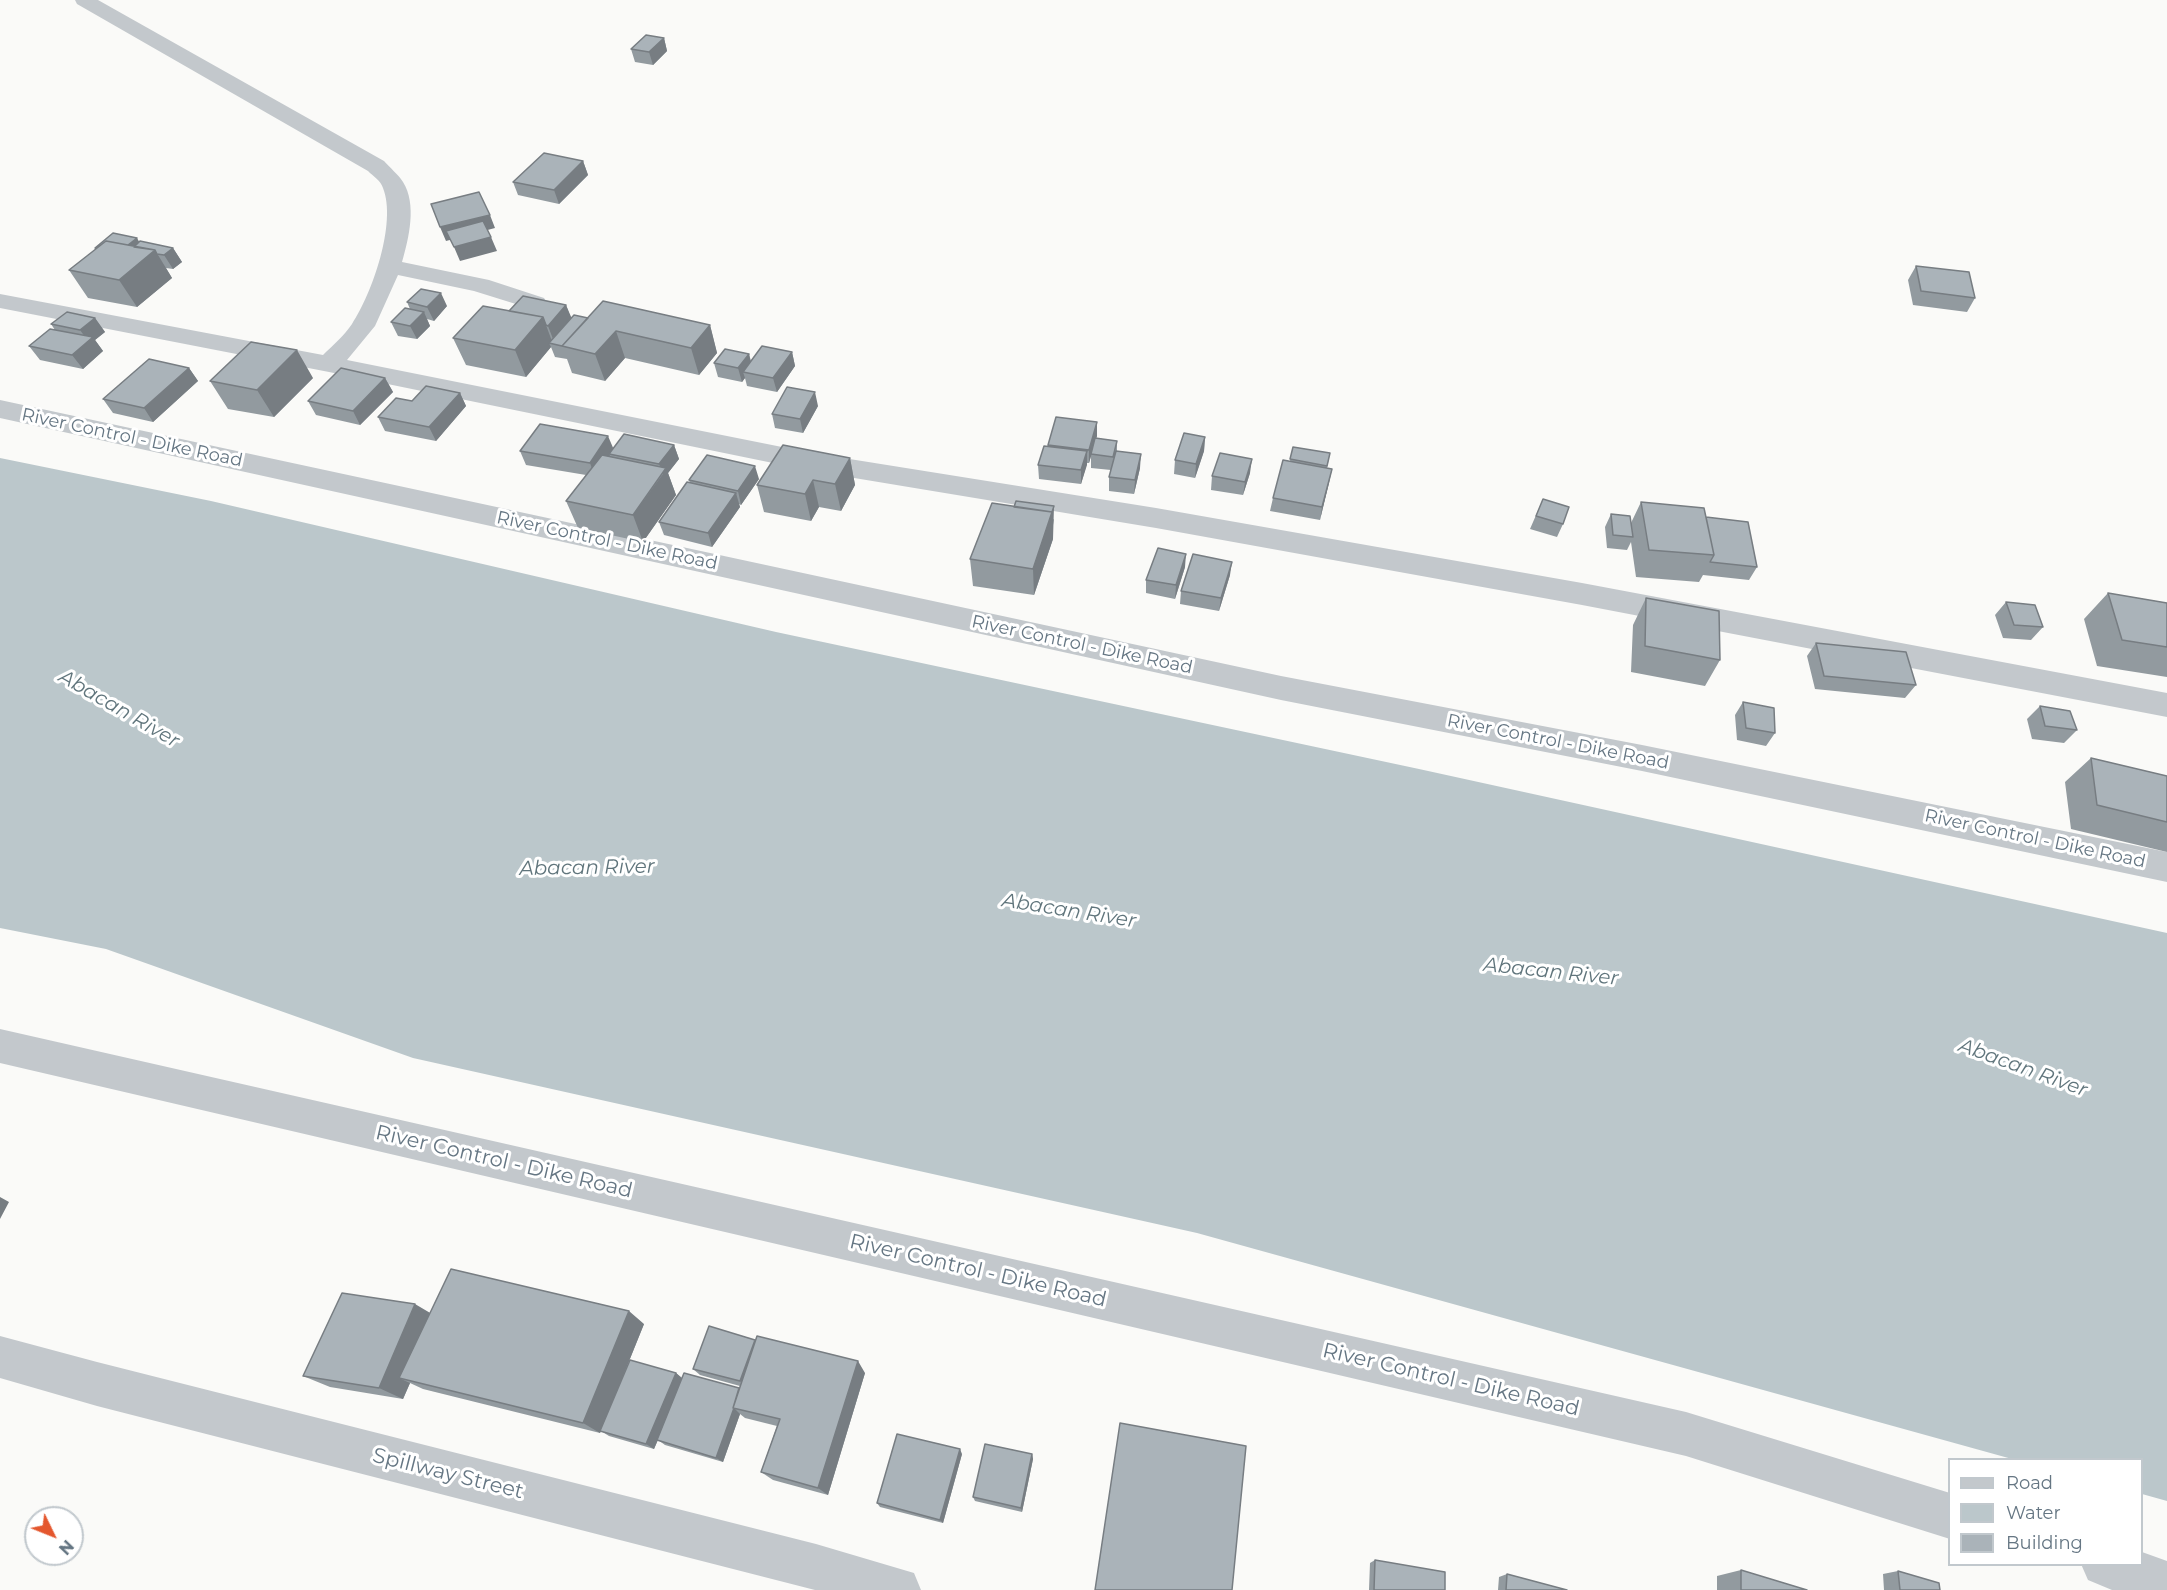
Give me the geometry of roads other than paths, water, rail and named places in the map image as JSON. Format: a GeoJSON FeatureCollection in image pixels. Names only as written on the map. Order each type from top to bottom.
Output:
{"type":"FeatureCollection","features":[{"type":"Feature","properties":{"kind":"street"},"geometry":{"type":"LineString","coordinates":[[84,0],[376,166],[394,186],[398,202],[396,236],[384,285],[363,326],[329,364]]}},
{"type":"Feature","properties":{"kind":"street"},"geometry":{"type":"LineString","coordinates":[[388,266],[458,280],[535,303]]}},
{"type":"Feature","properties":{"kind":"street"},"geometry":{"type":"LineString","coordinates":[[0,301],[329,364],[812,462],[1167,520],[1582,594],[2167,705]]}},
{"type":"Feature","properties":{"kind":"street","name":"River Control - Dike Road"},"geometry":{"type":"LineString","coordinates":[[0,409],[1281,688],[1642,758],[2167,867]]}},
{"type":"Feature","properties":{"kind":"street","name":"River Control - Dike Road"},"geometry":{"type":"LineString","coordinates":[[0,1046],[1686,1434],[1948,1515]]}},
{"type":"Feature","properties":{"kind":"street","name":"Spillway Street"},"geometry":{"type":"LineString","coordinates":[[0,1357],[897,1590]]}},
{"type":"Feature","properties":{"kind":"street"},"geometry":{"type":"LineString","coordinates":[[2110,1566],[2167,1584]]}},
{"type":"Feature","properties":{"kind":"water","name":"Abacan River"},"geometry":{"type":"Polygon","coordinates":[[[0,458],[211,501],[776,632],[1419,769],[2167,933],[2167,1501],[2143,1494],[2143,1458],[2008,1458],[1197,1233],[413,1058],[106,949],[0,928],[0,458]]]}}]}
